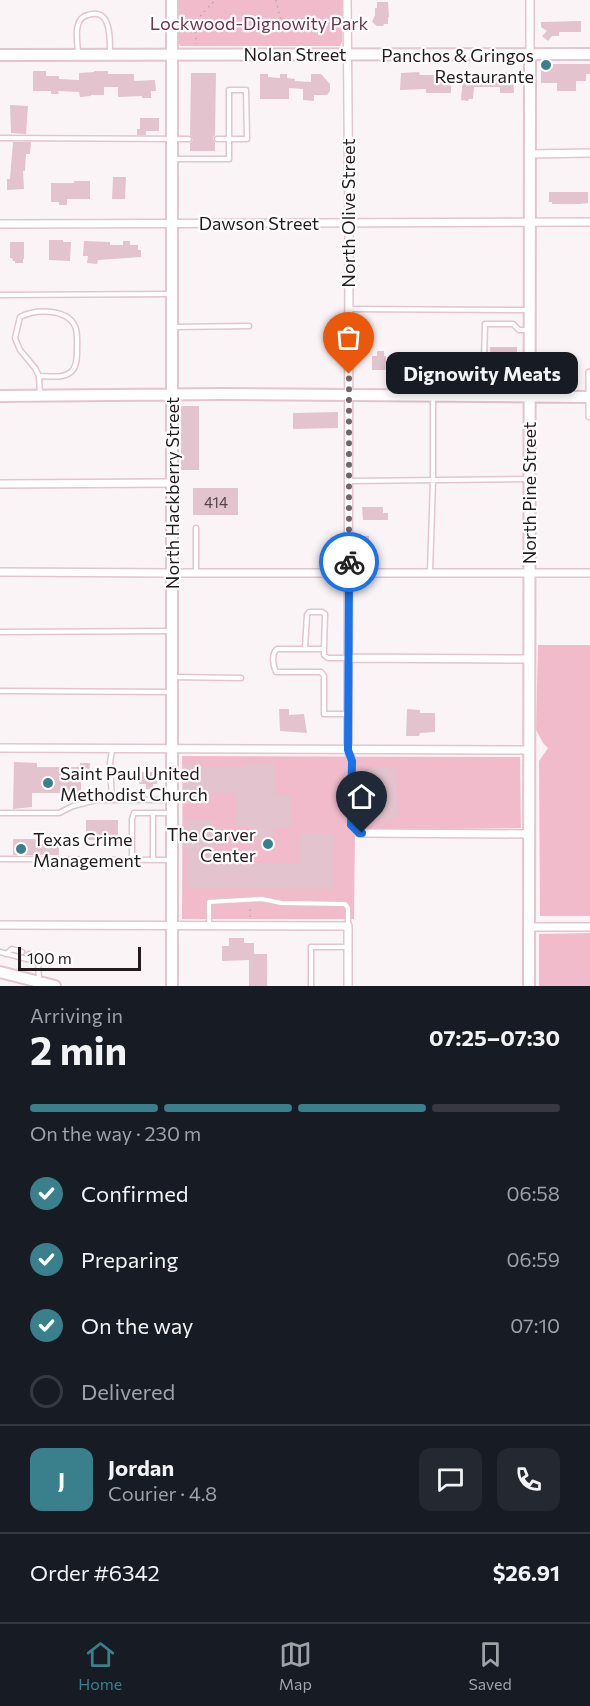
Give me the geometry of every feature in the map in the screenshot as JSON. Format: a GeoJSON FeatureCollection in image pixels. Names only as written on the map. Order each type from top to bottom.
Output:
{"type":"FeatureCollection","features":[{"type":"Feature","properties":{"kind":"main road","name":"North Hackberry Street"},"geometry":{"type":"LineString","coordinates":[[172,0],[172,986]]}},
{"type":"Feature","properties":{"kind":"main road","name":"North Pine Street"},"geometry":{"type":"LineString","coordinates":[[529,986],[530,54]]}},
{"type":"Feature","properties":{"kind":"main road","name":"Nolan Street"},"geometry":{"type":"LineString","coordinates":[[0,55],[590,54]]}},
{"type":"Feature","properties":{"kind":"main road"},"geometry":{"type":"LineString","coordinates":[[0,396],[590,397]]}},
{"type":"Feature","properties":{"kind":"main road"},"geometry":{"type":"LineString","coordinates":[[0,972],[55,986]]}},
{"type":"Feature","properties":{"kind":"street","name":"North Olive Street"},"geometry":{"type":"LineString","coordinates":[[347,0],[348,750],[352,761],[351,825],[359,833],[529,834]]}},
{"type":"Feature","properties":{"kind":"street","name":"North Pine Street"},"geometry":{"type":"LineString","coordinates":[[530,0],[530,54]]}},
{"type":"Feature","properties":{"kind":"street"},"geometry":{"type":"LineString","coordinates":[[530,154],[590,153]]}},
{"type":"Feature","properties":{"kind":"street","name":"Dawson Street"},"geometry":{"type":"LineString","coordinates":[[0,224],[590,222]]}},
{"type":"Feature","properties":{"kind":"street"},"geometry":{"type":"LineString","coordinates":[[590,373],[590,416]]}},
{"type":"Feature","properties":{"kind":"street"},"geometry":{"type":"LineString","coordinates":[[0,484],[172,483]]}},
{"type":"Feature","properties":{"kind":"street"},"geometry":{"type":"LineString","coordinates":[[0,572],[590,573]]}},
{"type":"Feature","properties":{"kind":"street"},"geometry":{"type":"LineString","coordinates":[[349,658],[529,659]]}},
{"type":"Feature","properties":{"kind":"street"},"geometry":{"type":"LineString","coordinates":[[0,748],[529,750]]}},
{"type":"Feature","properties":{"kind":"street"},"geometry":{"type":"LineString","coordinates":[[0,926],[348,926],[348,986]]}},
{"type":"Feature","properties":{"kind":"street"},"geometry":{"type":"LineString","coordinates":[[529,927],[590,927]]}},
{"type":"Feature","properties":{"kind":"lane"},"geometry":{"type":"LineString","coordinates":[[78,54],[77,26],[84,16],[91,14],[103,17],[107,23],[110,30],[110,54]]}},
{"type":"Feature","properties":{"kind":"lane"},"geometry":{"type":"LineString","coordinates":[[172,159],[229,159],[230,139],[229,90],[246,90],[247,139],[230,139],[217,139]]}},
{"type":"Feature","properties":{"kind":"lane"},"geometry":{"type":"LineString","coordinates":[[0,138],[189,139]]}},
{"type":"Feature","properties":{"kind":"lane"},"geometry":{"type":"LineString","coordinates":[[0,295],[172,294]]}},
{"type":"Feature","properties":{"kind":"lane"},"geometry":{"type":"LineString","coordinates":[[349,309],[530,310]]}},
{"type":"Feature","properties":{"kind":"lane"},"geometry":{"type":"LineString","coordinates":[[39,376],[64,376],[72,371],[77,360],[74,325],[60,313],[30,312],[20,317],[15,338],[20,350],[39,376],[40,396]]}},
{"type":"Feature","properties":{"kind":"lane"},"geometry":{"type":"LineString","coordinates":[[483,396],[485,324],[513,324],[519,330],[530,330]]}},
{"type":"Feature","properties":{"kind":"lane"},"geometry":{"type":"LineString","coordinates":[[172,327],[249,326]]}},
{"type":"Feature","properties":{"kind":"lane"},"geometry":{"type":"LineString","coordinates":[[430,573],[433,395]]}},
{"type":"Feature","properties":{"kind":"lane"},"geometry":{"type":"LineString","coordinates":[[349,481],[530,479]]}},
{"type":"Feature","properties":{"kind":"lane"},"geometry":{"type":"LineString","coordinates":[[196,528],[196,573]]}},
{"type":"Feature","properties":{"kind":"lane"},"geometry":{"type":"LineString","coordinates":[[305,648],[307,615],[312,611],[322,612],[325,614],[324,655],[328,658],[349,658]]}},
{"type":"Feature","properties":{"kind":"lane"},"geometry":{"type":"LineString","coordinates":[[0,632],[172,631]]}},
{"type":"Feature","properties":{"kind":"lane"},"geometry":{"type":"LineString","coordinates":[[324,649],[277,649],[273,656],[274,669],[276,672],[321,672],[324,676],[324,714],[348,714]]}},
{"type":"Feature","properties":{"kind":"lane"},"geometry":{"type":"LineString","coordinates":[[172,677],[240,678]]}},
{"type":"Feature","properties":{"kind":"lane"},"geometry":{"type":"LineString","coordinates":[[0,692],[172,692]]}},
{"type":"Feature","properties":{"kind":"lane"},"geometry":{"type":"LineString","coordinates":[[112,750],[110,763],[112,800]]}},
{"type":"Feature","properties":{"kind":"lane"},"geometry":{"type":"LineString","coordinates":[[0,813],[58,813],[96,800],[172,800]]}},
{"type":"Feature","properties":{"kind":"lane"},"geometry":{"type":"LineString","coordinates":[[132,859],[134,813],[172,813]]}},
{"type":"Feature","properties":{"kind":"lane"},"geometry":{"type":"LineString","coordinates":[[153,813],[153,860]]}},
{"type":"Feature","properties":{"kind":"lane"},"geometry":{"type":"LineString","coordinates":[[0,859],[172,860]]}},
{"type":"Feature","properties":{"kind":"lane"},"geometry":{"type":"LineString","coordinates":[[210,926],[209,902],[262,899],[281,903],[345,904],[348,908],[348,926]]}},
{"type":"Feature","properties":{"kind":"lane"},"geometry":{"type":"LineString","coordinates":[[310,986],[311,947],[348,947]]}},
{"type":"Feature","properties":{"kind":"lane"},"geometry":{"type":"LineString","coordinates":[[6,954],[12,949],[22,952]]}},
{"type":"Feature","properties":{"kind":"lane"},"geometry":{"type":"LineString","coordinates":[[0,952],[38,962]]}},
{"type":"Feature","properties":{"kind":"lane"},"geometry":{"type":"LineString","coordinates":[[29,954],[37,956],[39,982]]}},
{"type":"Feature","properties":{"kind":"path"},"geometry":{"type":"LineString","coordinates":[[192,26],[215,0]]}},
{"type":"Feature","properties":{"kind":"path"},"geometry":{"type":"LineString","coordinates":[[276,0],[285,30]]}},
{"type":"Feature","properties":{"kind":"path"},"geometry":{"type":"LineString","coordinates":[[180,21],[192,26],[196,33],[196,45]]}},
{"type":"Feature","properties":{"kind":"path"},"geometry":{"type":"LineString","coordinates":[[250,907],[250,918]]}},
{"type":"Feature","properties":{"kind":"green space","name":"Lockwood-Dignowity Park"},"geometry":{"type":"Polygon","coordinates":[[[176,0],[342,0],[342,42],[340,46],[180,46],[176,38],[176,0]]]}},
{"type":"Feature","properties":{"kind":"green space"},"geometry":{"type":"Polygon","coordinates":[[[538,645],[590,645],[590,916],[540,916],[539,761],[548,748],[536,730],[538,645]]]}},
{"type":"Feature","properties":{"kind":"green space","name":"The Carver Center"},"geometry":{"type":"Polygon","coordinates":[[[182,756],[520,757],[521,828],[355,830],[354,919],[182,919],[182,756]]]}},
{"type":"Feature","properties":{"kind":"green space"},"geometry":{"type":"Polygon","coordinates":[[[590,933],[590,986],[539,986],[539,934],[590,933]]]}},
{"type":"Feature","properties":{"kind":"building"},"geometry":{"type":"Polygon","coordinates":[[[377,2],[388,2],[388,24],[383,26],[377,26],[372,22],[377,2]]]}},
{"type":"Feature","properties":{"kind":"building"},"geometry":{"type":"Polygon","coordinates":[[[581,21],[581,32],[559,32],[559,36],[552,36],[548,41],[542,36],[547,31],[541,27],[541,22],[581,21]]]}},
{"type":"Feature","properties":{"kind":"building"},"geometry":{"type":"Polygon","coordinates":[[[541,64],[590,64],[590,74],[586,74],[586,81],[576,81],[576,91],[557,91],[557,83],[541,83],[541,64]]]}},
{"type":"Feature","properties":{"kind":"building"},"geometry":{"type":"Polygon","coordinates":[[[33,71],[46,71],[46,76],[59,76],[59,79],[79,80],[79,73],[94,71],[108,71],[108,74],[134,74],[134,81],[155,80],[156,91],[151,91],[151,98],[118,97],[118,87],[104,87],[104,95],[80,97],[79,92],[58,91],[59,94],[51,94],[51,91],[33,91],[33,71]]]}},
{"type":"Feature","properties":{"kind":"building"},"geometry":{"type":"Polygon","coordinates":[[[419,72],[420,75],[451,75],[451,93],[426,93],[426,89],[400,90],[401,73],[419,72]]]}},
{"type":"Feature","properties":{"kind":"building"},"geometry":{"type":"Polygon","coordinates":[[[501,72],[513,72],[514,93],[500,93],[500,87],[474,87],[473,99],[461,100],[463,77],[482,79],[482,73],[501,74],[501,72]]]}},
{"type":"Feature","properties":{"kind":"building"},"geometry":{"type":"Polygon","coordinates":[[[191,73],[216,73],[215,135],[213,138],[215,151],[190,151],[190,143],[193,140],[190,135],[191,73]]]}},
{"type":"Feature","properties":{"kind":"building"},"geometry":{"type":"Polygon","coordinates":[[[260,74],[280,78],[280,74],[287,74],[287,78],[295,79],[295,81],[311,82],[311,74],[321,74],[330,84],[330,91],[327,95],[314,95],[314,101],[303,100],[303,89],[289,88],[289,99],[260,99],[260,74]]]}},
{"type":"Feature","properties":{"kind":"building"},"geometry":{"type":"Polygon","coordinates":[[[10,105],[28,106],[26,134],[11,133],[10,105]]]}},
{"type":"Feature","properties":{"kind":"building"},"geometry":{"type":"Polygon","coordinates":[[[140,118],[159,118],[159,131],[146,131],[146,135],[137,135],[137,129],[140,129],[140,118]]]}},
{"type":"Feature","properties":{"kind":"building"},"geometry":{"type":"Polygon","coordinates":[[[13,142],[31,142],[30,154],[26,154],[25,171],[23,171],[24,189],[7,190],[7,179],[10,179],[13,142]]]}},
{"type":"Feature","properties":{"kind":"building"},"geometry":{"type":"Polygon","coordinates":[[[113,177],[126,177],[125,199],[112,199],[113,177]]]}},
{"type":"Feature","properties":{"kind":"building"},"geometry":{"type":"Polygon","coordinates":[[[74,181],[90,181],[90,199],[67,199],[67,205],[51,202],[51,183],[74,183],[74,181]]]}},
{"type":"Feature","properties":{"kind":"building"},"geometry":{"type":"Polygon","coordinates":[[[549,192],[588,192],[588,203],[552,204],[549,202],[549,192]]]}},
{"type":"Feature","properties":{"kind":"building"},"geometry":{"type":"Polygon","coordinates":[[[49,240],[71,242],[70,261],[49,260],[49,240]]]}},
{"type":"Feature","properties":{"kind":"building"},"geometry":{"type":"Polygon","coordinates":[[[84,241],[123,245],[123,241],[130,241],[130,245],[138,245],[141,257],[98,260],[97,264],[87,263],[88,256],[83,256],[84,241]]]}},
{"type":"Feature","properties":{"kind":"building"},"geometry":{"type":"Polygon","coordinates":[[[10,242],[24,242],[23,263],[15,263],[10,258],[10,242]]]}},
{"type":"Feature","properties":{"kind":"building"},"geometry":{"type":"Polygon","coordinates":[[[490,347],[517,347],[517,379],[492,379],[490,347]]]}},
{"type":"Feature","properties":{"kind":"building"},"geometry":{"type":"Polygon","coordinates":[[[377,351],[384,351],[386,370],[372,370],[372,356],[377,356],[377,351]]]}},
{"type":"Feature","properties":{"kind":"building"},"geometry":{"type":"Polygon","coordinates":[[[181,406],[199,406],[199,470],[181,470],[181,406]]]}},
{"type":"Feature","properties":{"kind":"building"},"geometry":{"type":"Polygon","coordinates":[[[338,412],[338,428],[293,429],[293,413],[338,412]]]}},
{"type":"Feature","properties":{"kind":"building"},"geometry":{"type":"Polygon","coordinates":[[[193,488],[238,488],[238,515],[193,515],[193,488]]]}},
{"type":"Feature","properties":{"kind":"building"},"geometry":{"type":"Polygon","coordinates":[[[362,507],[383,507],[383,513],[388,513],[388,520],[363,520],[362,507]]]}},
{"type":"Feature","properties":{"kind":"building"},"geometry":{"type":"Polygon","coordinates":[[[358,536],[369,536],[369,561],[358,562],[358,536]]]}},
{"type":"Feature","properties":{"kind":"building"},"geometry":{"type":"Polygon","coordinates":[[[279,709],[289,709],[289,715],[304,714],[307,733],[280,731],[279,709]]]}},
{"type":"Feature","properties":{"kind":"building"},"geometry":{"type":"Polygon","coordinates":[[[407,709],[420,710],[420,713],[435,713],[435,732],[406,736],[407,709]]]}},
{"type":"Feature","properties":{"kind":"building","name":"Saint Paul United Methodist Church"},"geometry":{"type":"Polygon","coordinates":[[[14,762],[37,763],[37,767],[80,767],[80,763],[90,763],[89,778],[81,778],[81,793],[32,793],[32,807],[13,809],[14,762]]]}},
{"type":"Feature","properties":{"kind":"building"},"geometry":{"type":"Polygon","coordinates":[[[184,763],[197,763],[198,767],[243,767],[243,763],[275,763],[275,796],[291,796],[291,827],[273,827],[273,840],[250,840],[250,827],[235,827],[235,793],[184,794],[184,763]]]}},
{"type":"Feature","properties":{"kind":"building"},"geometry":{"type":"Polygon","coordinates":[[[363,767],[396,767],[397,819],[363,819],[363,767]]]}},
{"type":"Feature","properties":{"kind":"building"},"geometry":{"type":"Polygon","coordinates":[[[139,772],[157,772],[157,784],[153,784],[153,789],[146,789],[146,784],[139,784],[139,772]]]}},
{"type":"Feature","properties":{"kind":"building"},"geometry":{"type":"Polygon","coordinates":[[[86,820],[118,820],[118,840],[86,840],[86,820]]]}},
{"type":"Feature","properties":{"kind":"building"},"geometry":{"type":"Polygon","coordinates":[[[186,820],[213,820],[213,862],[299,863],[299,833],[334,833],[333,889],[188,888],[186,820]]]}},
{"type":"Feature","properties":{"kind":"building"},"geometry":{"type":"Polygon","coordinates":[[[13,839],[59,839],[59,855],[13,855],[13,839]]]}},
{"type":"Feature","properties":{"kind":"building"},"geometry":{"type":"Polygon","coordinates":[[[229,938],[244,938],[244,943],[254,943],[254,954],[267,954],[267,986],[249,986],[249,960],[222,961],[222,946],[229,946],[229,938]]]}},
{"type":"Feature","properties":{"kind":"way so far"},"geometry":{"type":"LineString","coordinates":[[349,374],[349,562]]}},
{"type":"Feature","properties":{"kind":"place","name":"Panchos & Gringos Restaurante"},"geometry":{"type":"Point","coordinates":[546,65]}},
{"type":"Feature","properties":{"kind":"place","name":"Dignowity Meats"},"geometry":{"type":"Point","coordinates":[349,374]}},
{"type":"Feature","properties":{"kind":"place","name":"Saint Paul United Methodist Church"},"geometry":{"type":"Point","coordinates":[48,783]}},
{"type":"Feature","properties":{"kind":"place","name":"The Carver Center"},"geometry":{"type":"Point","coordinates":[268,844]}},
{"type":"Feature","properties":{"kind":"place","name":"Texas Crime Management"},"geometry":{"type":"Point","coordinates":[21,849]}},
{"type":"Feature","properties":{"kind":"route"},"geometry":{"type":"LineString","coordinates":[[349,562],[348,750],[352,761],[351,825],[362,833]]}}]}
